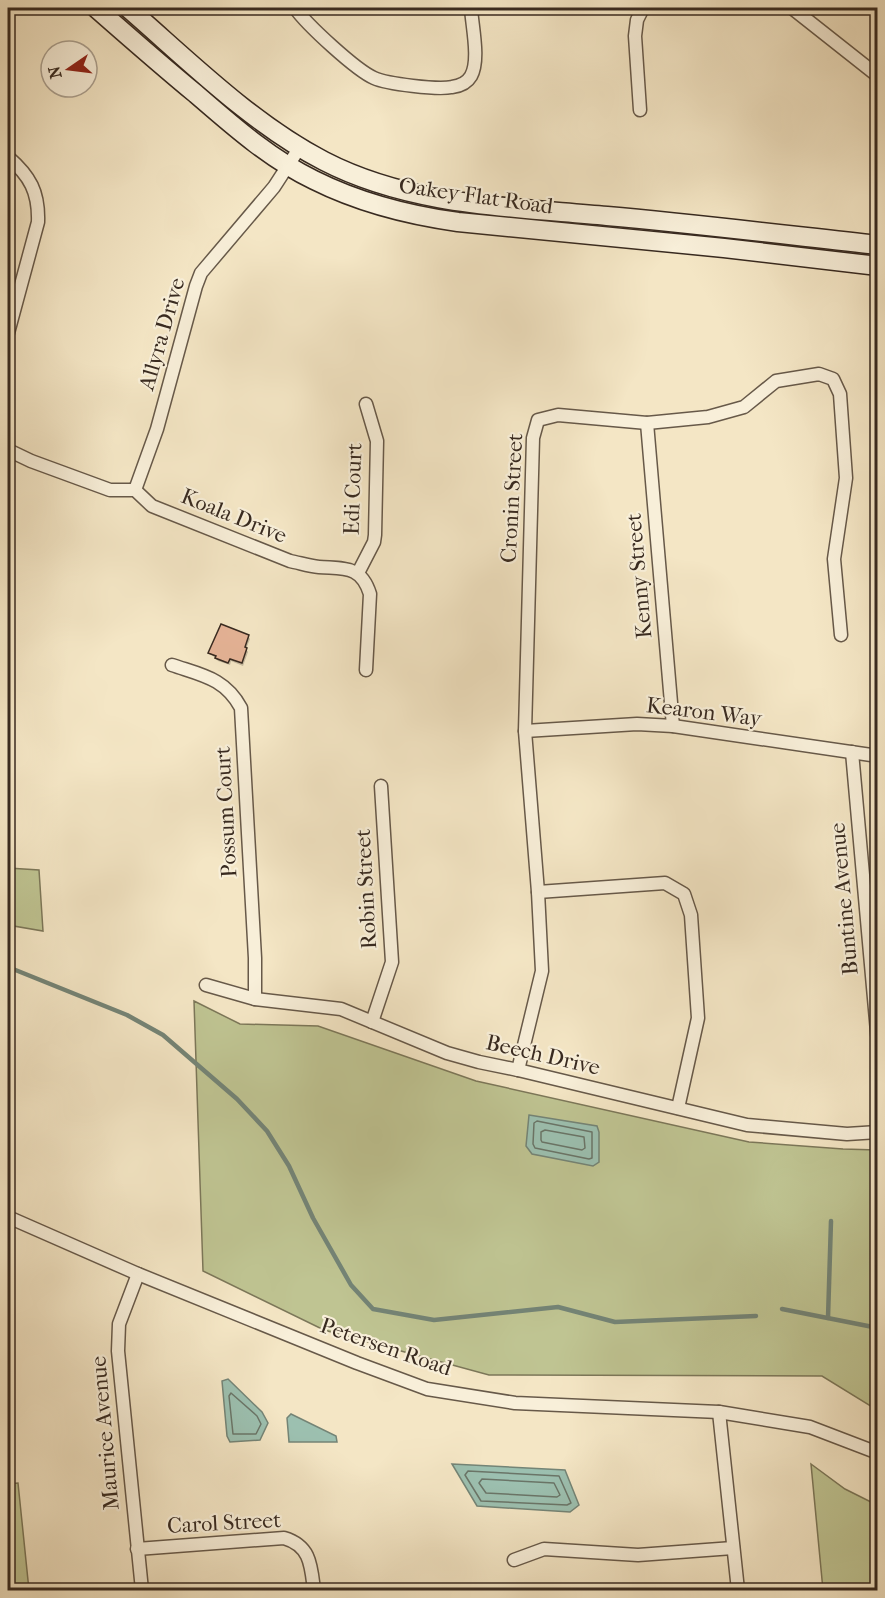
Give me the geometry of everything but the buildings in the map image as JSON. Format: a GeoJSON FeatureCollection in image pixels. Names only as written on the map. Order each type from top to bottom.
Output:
{"type":"FeatureCollection","features":[{"type":"Feature","properties":{"kind":"main road","name":"Oakey Flat Road"},"geometry":{"type":"LineString","coordinates":[[96,8],[237,130],[289,166],[313,180],[385,208],[426,218],[878,266]]}},
{"type":"Feature","properties":{"kind":"main road","name":"Oakey Flat Road"},"geometry":{"type":"LineString","coordinates":[[128,8],[245,109],[300,147],[323,161],[398,190],[438,198],[705,225],[878,246]]}},
{"type":"Feature","properties":{"kind":"street"},"geometry":{"type":"LineString","coordinates":[[295,8],[314,29],[374,78],[450,88],[465,84],[475,68],[471,8]]}},
{"type":"Feature","properties":{"kind":"street"},"geometry":{"type":"LineString","coordinates":[[640,110],[635,36],[636,20],[643,8]]}},
{"type":"Feature","properties":{"kind":"street"},"geometry":{"type":"LineString","coordinates":[[792,8],[878,76]]}},
{"type":"Feature","properties":{"kind":"street","name":"Allyra Drive"},"geometry":{"type":"LineString","coordinates":[[135,490],[157,429],[201,273],[267,195],[300,147]]}},
{"type":"Feature","properties":{"kind":"street"},"geometry":{"type":"LineString","coordinates":[[8,157],[26,175],[34,189],[38,210],[38,222],[8,333]]}},
{"type":"Feature","properties":{"kind":"street","name":"Cronin Street"},"geometry":{"type":"LineString","coordinates":[[519,1070],[542,971],[525,731],[533,438],[538,420],[558,415],[647,423],[708,417],[744,407],[776,381],[819,374],[833,380],[840,394],[846,478],[834,559],[841,635]]}},
{"type":"Feature","properties":{"kind":"street","name":"Edi Court"},"geometry":{"type":"LineString","coordinates":[[358,573],[374,542],[375,535],[377,441],[366,404]]}},
{"type":"Feature","properties":{"kind":"street","name":"Kenny Street"},"geometry":{"type":"LineString","coordinates":[[647,423],[673,726]]}},
{"type":"Feature","properties":{"kind":"street"},"geometry":{"type":"LineString","coordinates":[[8,450],[31,461],[110,490],[135,490]]}},
{"type":"Feature","properties":{"kind":"street","name":"Koala Drive"},"geometry":{"type":"LineString","coordinates":[[135,490],[152,506],[290,561],[350,569],[358,573]]}},
{"type":"Feature","properties":{"kind":"street"},"geometry":{"type":"LineString","coordinates":[[358,573],[366,582],[370,594],[366,670]]}},
{"type":"Feature","properties":{"kind":"street","name":"Possum Court"},"geometry":{"type":"LineString","coordinates":[[171,665],[219,682],[233,694],[241,708],[255,958],[255,999]]}},
{"type":"Feature","properties":{"kind":"street","name":"Kearon Way"},"geometry":{"type":"LineString","coordinates":[[525,731],[637,724],[673,726],[878,756]]}},
{"type":"Feature","properties":{"kind":"street","name":"Buntine Avenue"},"geometry":{"type":"LineString","coordinates":[[852,752],[878,1043]]}},
{"type":"Feature","properties":{"kind":"street","name":"Robin Street"},"geometry":{"type":"LineString","coordinates":[[372,1022],[392,962],[381,786]]}},
{"type":"Feature","properties":{"kind":"street"},"geometry":{"type":"LineString","coordinates":[[538,892],[665,883],[684,894],[691,915],[698,1018],[678,1108]]}},
{"type":"Feature","properties":{"kind":"street","name":"Beech Drive"},"geometry":{"type":"LineString","coordinates":[[206,985],[255,999],[341,1009],[447,1053],[747,1125],[847,1134],[878,1132]]}},
{"type":"Feature","properties":{"kind":"street","name":"Petersen Road"},"geometry":{"type":"LineString","coordinates":[[8,1217],[138,1274],[427,1389],[515,1403],[719,1412],[810,1427],[878,1453]]}},
{"type":"Feature","properties":{"kind":"street","name":"Maurice Avenue"},"geometry":{"type":"LineString","coordinates":[[138,1274],[119,1324],[118,1351],[141,1590]]}},
{"type":"Feature","properties":{"kind":"street"},"geometry":{"type":"LineString","coordinates":[[719,1412],[738,1590]]}},
{"type":"Feature","properties":{"kind":"street","name":"Carol Street"},"geometry":{"type":"LineString","coordinates":[[137,1548],[284,1538],[294,1541],[307,1554],[311,1565],[314,1590]]}},
{"type":"Feature","properties":{"kind":"street"},"geometry":{"type":"LineString","coordinates":[[514,1560],[544,1550],[638,1555],[733,1548]]}},
{"type":"Feature","properties":{"kind":"green space"},"geometry":{"type":"Polygon","coordinates":[[[8,868],[39,870],[43,931],[8,925],[8,868]]]}},
{"type":"Feature","properties":{"kind":"green space"},"geometry":{"type":"Polygon","coordinates":[[[194,1001],[240,1024],[318,1026],[476,1081],[749,1142],[877,1150],[877,1410],[822,1376],[489,1375],[324,1330],[203,1271],[194,1001]]]}},
{"type":"Feature","properties":{"kind":"green space"},"geometry":{"type":"Polygon","coordinates":[[[811,1464],[845,1489],[877,1505],[877,1590],[823,1590],[811,1464]]]}},
{"type":"Feature","properties":{"kind":"green space"},"geometry":{"type":"Polygon","coordinates":[[[18,1483],[29,1590],[8,1590],[8,1484],[18,1483]]]}},
{"type":"Feature","properties":{"kind":"water"},"geometry":{"type":"Polygon","coordinates":[[[529,1115],[597,1126],[599,1162],[593,1166],[532,1154],[526,1146],[529,1115]]]}},
{"type":"Feature","properties":{"kind":"water"},"geometry":{"type":"Polygon","coordinates":[[[228,1379],[262,1412],[268,1423],[260,1440],[230,1442],[227,1436],[222,1381],[228,1379]]]}},
{"type":"Feature","properties":{"kind":"water"},"geometry":{"type":"Polygon","coordinates":[[[291,1414],[336,1436],[337,1442],[289,1442],[287,1418],[291,1414]]]}},
{"type":"Feature","properties":{"kind":"water"},"geometry":{"type":"Polygon","coordinates":[[[452,1464],[565,1470],[579,1505],[570,1512],[477,1506],[452,1464]]]}},
{"type":"Feature","properties":{"kind":"waterway"},"geometry":{"type":"LineString","coordinates":[[8,967],[127,1015],[163,1035],[237,1099],[267,1131],[289,1166],[313,1218],[351,1285],[373,1309],[434,1320],[558,1307],[615,1322],[756,1316]]}},
{"type":"Feature","properties":{"kind":"waterway"},"geometry":{"type":"LineString","coordinates":[[828,1318],[831,1221]]}},
{"type":"Feature","properties":{"kind":"waterway"},"geometry":{"type":"LineString","coordinates":[[782,1309],[878,1328]]}}]}
